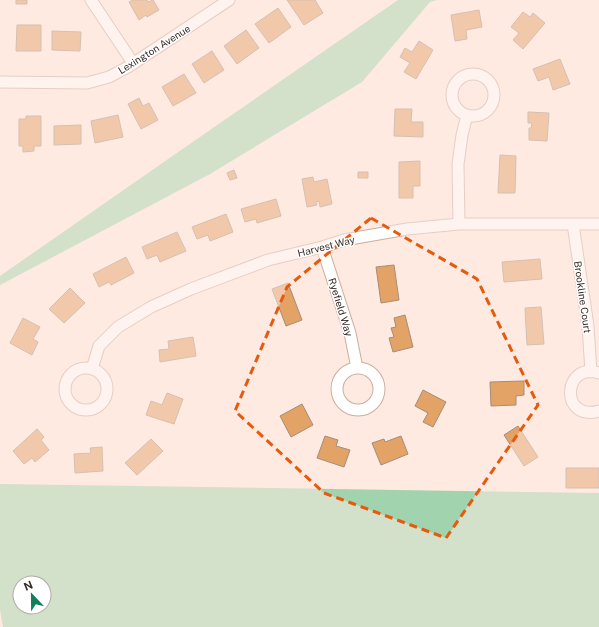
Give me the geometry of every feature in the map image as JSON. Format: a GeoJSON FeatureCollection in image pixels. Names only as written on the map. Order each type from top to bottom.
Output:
{"type":"FeatureCollection","features":[{"type":"Feature","properties":{"kind":"street"},"geometry":{"type":"LineString","coordinates":[[91,0],[133,63]]}},
{"type":"Feature","properties":{"kind":"street","name":"Lexington Avenue"},"geometry":{"type":"LineString","coordinates":[[0,82],[87,83],[109,77],[229,0]]}},
{"type":"Feature","properties":{"kind":"street"},"geometry":{"type":"LineString","coordinates":[[459,224],[458,164],[467,115]]}},
{"type":"Feature","properties":{"kind":"street","name":"Harvest Way"},"geometry":{"type":"LineString","coordinates":[[92,369],[99,346],[118,327],[151,307],[190,289],[268,260],[344,240],[407,229],[459,224],[599,224]]}},
{"type":"Feature","properties":{"kind":"street","name":"Brookline Court"},"geometry":{"type":"LineString","coordinates":[[573,224],[595,372],[584,372],[578,375],[570,386],[570,393],[574,406],[580,410],[593,413],[599,411]]}},
{"type":"Feature","properties":{"kind":"street","name":"Ryefield Way"},"geometry":{"type":"LineString","coordinates":[[322,247],[350,333],[357,368]]}},
{"type":"Feature","properties":{"kind":"highlighted area"},"geometry":{"type":"Polygon","coordinates":[[[371,218],[477,279],[538,405],[446,538],[324,493],[235,411],[287,287],[371,218]]]}},
{"type":"Feature","properties":{"kind":"green space"},"geometry":{"type":"Polygon","coordinates":[[[398,0],[437,0],[430,2],[362,82],[210,174],[0,285],[0,276],[398,0]]]}},
{"type":"Feature","properties":{"kind":"green space"},"geometry":{"type":"Polygon","coordinates":[[[0,484],[599,493],[599,627],[3,627],[0,610],[0,484]]]}},
{"type":"Feature","properties":{"kind":"building"},"geometry":{"type":"Polygon","coordinates":[[[16,0],[27,0],[27,4],[16,4],[16,0]]]}},
{"type":"Feature","properties":{"kind":"building"},"geometry":{"type":"Polygon","coordinates":[[[133,0],[147,0],[148,2],[153,0],[159,10],[147,17],[146,15],[139,20],[129,2],[133,0]]]}},
{"type":"Feature","properties":{"kind":"building"},"geometry":{"type":"Polygon","coordinates":[[[287,0],[315,0],[323,13],[304,25],[287,0]]]}},
{"type":"Feature","properties":{"kind":"building"},"geometry":{"type":"Polygon","coordinates":[[[278,8],[291,27],[269,43],[255,24],[278,8]]]}},
{"type":"Feature","properties":{"kind":"building"},"geometry":{"type":"Polygon","coordinates":[[[479,10],[482,27],[466,30],[467,39],[455,41],[451,15],[479,10]]]}},
{"type":"Feature","properties":{"kind":"building"},"geometry":{"type":"Polygon","coordinates":[[[523,12],[530,17],[533,13],[545,23],[523,49],[513,40],[519,33],[511,27],[523,12]]]}},
{"type":"Feature","properties":{"kind":"building"},"geometry":{"type":"Polygon","coordinates":[[[17,25],[41,25],[41,51],[16,51],[17,25]]]}},
{"type":"Feature","properties":{"kind":"building"},"geometry":{"type":"Polygon","coordinates":[[[246,30],[259,48],[237,64],[224,46],[246,30]]]}},
{"type":"Feature","properties":{"kind":"building"},"geometry":{"type":"Polygon","coordinates":[[[52,31],[81,32],[80,51],[52,50],[52,31]]]}},
{"type":"Feature","properties":{"kind":"building"},"geometry":{"type":"Polygon","coordinates":[[[419,41],[433,50],[416,79],[404,72],[410,63],[400,57],[405,48],[412,52],[419,41]]]}},
{"type":"Feature","properties":{"kind":"building"},"geometry":{"type":"Polygon","coordinates":[[[212,51],[224,70],[204,83],[192,64],[212,51]]]}},
{"type":"Feature","properties":{"kind":"building"},"geometry":{"type":"Polygon","coordinates":[[[560,59],[570,84],[553,90],[549,77],[538,81],[533,69],[560,59]]]}},
{"type":"Feature","properties":{"kind":"building"},"geometry":{"type":"Polygon","coordinates":[[[184,74],[196,93],[173,106],[162,87],[184,74]]]}},
{"type":"Feature","properties":{"kind":"building"},"geometry":{"type":"Polygon","coordinates":[[[139,98],[143,106],[149,103],[158,120],[141,129],[128,104],[139,98]]]}},
{"type":"Feature","properties":{"kind":"building"},"geometry":{"type":"Polygon","coordinates":[[[395,109],[412,109],[411,122],[423,122],[423,137],[394,136],[395,109]]]}},
{"type":"Feature","properties":{"kind":"building"},"geometry":{"type":"Polygon","coordinates":[[[528,112],[549,113],[547,141],[529,140],[529,128],[531,128],[532,123],[528,123],[528,112]]]}},
{"type":"Feature","properties":{"kind":"building"},"geometry":{"type":"Polygon","coordinates":[[[118,115],[123,137],[95,143],[91,121],[118,115]]]}},
{"type":"Feature","properties":{"kind":"building"},"geometry":{"type":"Polygon","coordinates":[[[26,116],[41,116],[41,146],[34,146],[34,151],[23,152],[23,146],[19,146],[19,119],[26,119],[26,116]]]}},
{"type":"Feature","properties":{"kind":"building"},"geometry":{"type":"Polygon","coordinates":[[[81,125],[81,144],[54,145],[54,126],[81,125]]]}},
{"type":"Feature","properties":{"kind":"building"},"geometry":{"type":"Polygon","coordinates":[[[500,155],[516,156],[515,193],[498,193],[500,155]]]}},
{"type":"Feature","properties":{"kind":"building"},"geometry":{"type":"Polygon","coordinates":[[[420,161],[420,186],[413,186],[413,198],[399,198],[399,162],[420,161]]]}},
{"type":"Feature","properties":{"kind":"building"},"geometry":{"type":"Polygon","coordinates":[[[234,170],[237,178],[230,180],[227,173],[234,170]]]}},
{"type":"Feature","properties":{"kind":"building"},"geometry":{"type":"Polygon","coordinates":[[[358,172],[368,172],[368,178],[358,178],[358,172]]]}},
{"type":"Feature","properties":{"kind":"building"},"geometry":{"type":"Polygon","coordinates":[[[313,177],[314,182],[327,179],[332,204],[320,207],[319,201],[316,202],[317,205],[307,207],[302,179],[313,177]]]}},
{"type":"Feature","properties":{"kind":"building"},"geometry":{"type":"Polygon","coordinates":[[[276,199],[281,216],[257,223],[256,219],[245,222],[241,209],[276,199]]]}},
{"type":"Feature","properties":{"kind":"building"},"geometry":{"type":"Polygon","coordinates":[[[226,214],[233,232],[210,241],[208,235],[197,239],[192,227],[226,214]]]}},
{"type":"Feature","properties":{"kind":"building"},"geometry":{"type":"Polygon","coordinates":[[[177,232],[186,251],[160,262],[157,255],[147,259],[142,247],[177,232]]]}},
{"type":"Feature","properties":{"kind":"building"},"geometry":{"type":"Polygon","coordinates":[[[126,257],[134,273],[111,285],[109,282],[99,287],[93,274],[126,257]]]}},
{"type":"Feature","properties":{"kind":"building"},"geometry":{"type":"Polygon","coordinates":[[[540,259],[542,279],[504,282],[502,262],[540,259]]]}},
{"type":"Feature","properties":{"kind":"building"},"geometry":{"type":"Polygon","coordinates":[[[394,265],[399,300],[381,303],[376,267],[394,265]]]}},
{"type":"Feature","properties":{"kind":"building"},"geometry":{"type":"Polygon","coordinates":[[[288,283],[302,320],[286,326],[272,289],[288,283]]]}},
{"type":"Feature","properties":{"kind":"building"},"geometry":{"type":"Polygon","coordinates":[[[70,288],[85,303],[64,323],[49,309],[70,288]]]}},
{"type":"Feature","properties":{"kind":"building"},"geometry":{"type":"Polygon","coordinates":[[[541,307],[544,344],[527,345],[525,308],[541,307]]]}},
{"type":"Feature","properties":{"kind":"building"},"geometry":{"type":"Polygon","coordinates":[[[405,315],[413,347],[393,352],[389,338],[394,337],[391,328],[396,327],[394,318],[405,315]]]}},
{"type":"Feature","properties":{"kind":"building"},"geometry":{"type":"Polygon","coordinates":[[[23,318],[40,327],[33,339],[38,342],[32,355],[10,343],[23,318]]]}},
{"type":"Feature","properties":{"kind":"building"},"geometry":{"type":"Polygon","coordinates":[[[193,337],[196,356],[160,362],[159,350],[169,349],[168,341],[193,337]]]}},
{"type":"Feature","properties":{"kind":"building"},"geometry":{"type":"Polygon","coordinates":[[[524,381],[524,395],[516,396],[516,405],[491,406],[490,382],[524,381]]]}},
{"type":"Feature","properties":{"kind":"building"},"geometry":{"type":"Polygon","coordinates":[[[423,390],[446,402],[433,427],[423,422],[428,413],[415,406],[423,390]]]}},
{"type":"Feature","properties":{"kind":"building"},"geometry":{"type":"Polygon","coordinates":[[[167,393],[183,399],[174,424],[146,415],[151,401],[162,405],[167,393]]]}},
{"type":"Feature","properties":{"kind":"building"},"geometry":{"type":"Polygon","coordinates":[[[302,404],[313,425],[291,437],[280,416],[302,404]]]}},
{"type":"Feature","properties":{"kind":"building"},"geometry":{"type":"Polygon","coordinates":[[[518,426],[538,457],[524,466],[504,435],[518,426]]]}},
{"type":"Feature","properties":{"kind":"building"},"geometry":{"type":"Polygon","coordinates":[[[37,429],[44,437],[41,440],[49,450],[35,462],[32,458],[24,464],[13,451],[37,429]]]}},
{"type":"Feature","properties":{"kind":"building"},"geometry":{"type":"Polygon","coordinates":[[[325,436],[338,440],[336,446],[350,450],[344,467],[317,458],[325,436]]]}},
{"type":"Feature","properties":{"kind":"building"},"geometry":{"type":"Polygon","coordinates":[[[401,436],[408,454],[381,465],[372,443],[384,439],[385,442],[401,436]]]}},
{"type":"Feature","properties":{"kind":"building"},"geometry":{"type":"Polygon","coordinates":[[[151,439],[163,451],[137,475],[125,463],[151,439]]]}},
{"type":"Feature","properties":{"kind":"building"},"geometry":{"type":"Polygon","coordinates":[[[102,447],[103,471],[75,473],[74,454],[91,453],[90,448],[102,447]]]}},
{"type":"Feature","properties":{"kind":"building"},"geometry":{"type":"Polygon","coordinates":[[[566,468],[599,468],[599,488],[566,488],[566,468]]]}}]}
